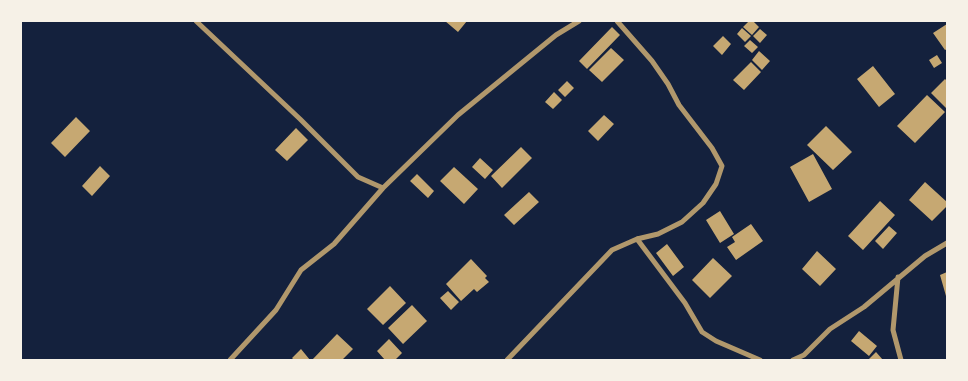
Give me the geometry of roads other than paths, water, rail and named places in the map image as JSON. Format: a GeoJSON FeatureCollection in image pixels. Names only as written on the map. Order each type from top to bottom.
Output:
{"type":"FeatureCollection","features":[{"type":"Feature","properties":{"kind":"street"},"geometry":{"type":"LineString","coordinates":[[196,21],[300,119],[358,177],[384,188]]}},
{"type":"Feature","properties":{"kind":"street"},"geometry":{"type":"LineString","coordinates":[[230,360],[276,310],[301,270],[334,244],[384,188],[458,114],[556,35],[579,21]]}},
{"type":"Feature","properties":{"kind":"street"},"geometry":{"type":"LineString","coordinates":[[507,360],[612,250],[637,239],[658,234],[682,222],[703,203],[716,184],[722,166],[712,148],[679,105],[668,84],[652,61],[617,21]]}},
{"type":"Feature","properties":{"kind":"street"},"geometry":{"type":"LineString","coordinates":[[637,239],[685,303],[702,332],[760,360]]}},
{"type":"Feature","properties":{"kind":"street"},"geometry":{"type":"LineString","coordinates":[[792,360],[804,355],[830,329],[864,307],[925,256],[947,243]]}},
{"type":"Feature","properties":{"kind":"street"},"geometry":{"type":"LineString","coordinates":[[898,277],[893,330],[901,360]]}}]}
